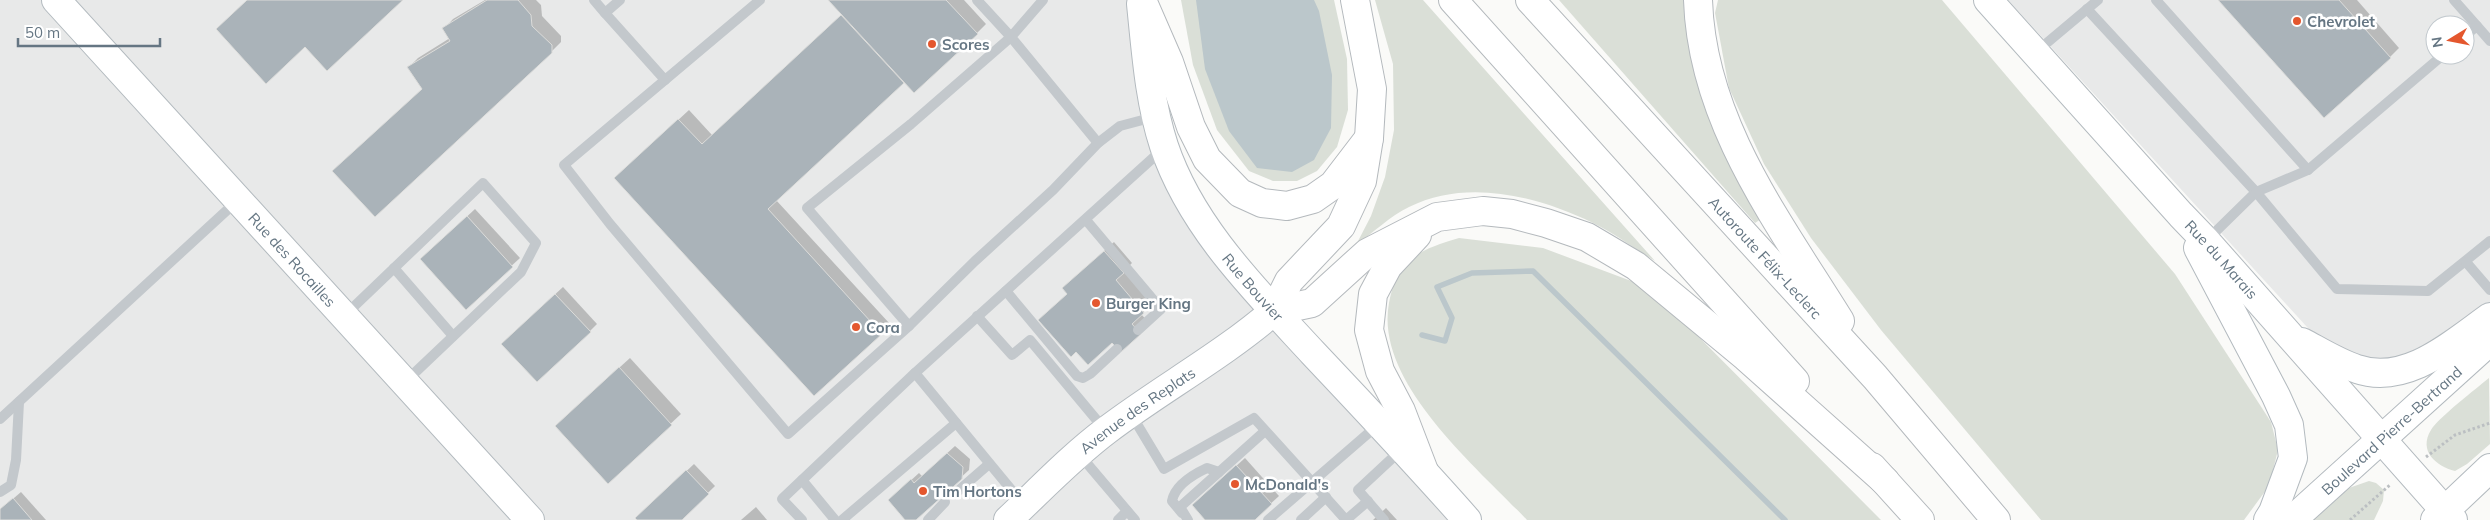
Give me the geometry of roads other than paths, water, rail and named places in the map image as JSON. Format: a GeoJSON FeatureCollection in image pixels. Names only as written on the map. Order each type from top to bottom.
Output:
{"type":"FeatureCollection","features":[{"type":"Feature","properties":{"kind":"main road","name":"Rue des Rocailles"},"geometry":{"type":"LineString","coordinates":[[56,0],[237,201],[530,520]]}},
{"type":"Feature","properties":{"kind":"main road","name":"Rue Bouvier"},"geometry":{"type":"LineString","coordinates":[[1141,0],[1148,72],[1164,147],[1178,181],[1214,240],[1274,310],[1467,520]]}},
{"type":"Feature","properties":{"kind":"main road"},"geometry":{"type":"LineString","coordinates":[[1141,0],[1169,62],[1191,127],[1207,159],[1240,193],[1262,203],[1287,206],[1313,199],[1333,185],[1369,138]]}},
{"type":"Feature","properties":{"kind":"main road"},"geometry":{"type":"LineString","coordinates":[[1274,310],[1289,281],[1341,226],[1362,181],[1369,138],[1372,89],[1355,0]]}},
{"type":"Feature","properties":{"kind":"main road"},"geometry":{"type":"LineString","coordinates":[[1453,0],[1920,520]]}},
{"type":"Feature","properties":{"kind":"main road","name":"Autoroute Félix-Leclerc"},"geometry":{"type":"LineString","coordinates":[[1530,0],[1875,377],[1996,520]]}},
{"type":"Feature","properties":{"kind":"main road"},"geometry":{"type":"LineString","coordinates":[[1698,0],[1699,22],[1706,62],[1723,119],[1747,171],[1875,377]]}},
{"type":"Feature","properties":{"kind":"main road","name":"Rue du Marais"},"geometry":{"type":"LineString","coordinates":[[1988,0],[2382,439],[2444,517]]}},
{"type":"Feature","properties":{"kind":"main road"},"geometry":{"type":"LineString","coordinates":[[1274,310],[1312,303],[1367,253],[1437,217],[1483,211],[1512,214],[1587,237],[1636,266],[1746,358],[1885,481]]}},
{"type":"Feature","properties":{"kind":"main road"},"geometry":{"type":"LineString","coordinates":[[2181,215],[2276,396],[2289,425],[2293,458],[2273,512],[2268,520]]}},
{"type":"Feature","properties":{"kind":"main road"},"geometry":{"type":"LineString","coordinates":[[1424,471],[1401,411],[1380,371],[1368,330],[1373,294],[1388,266],[1405,245],[1437,217]]}},
{"type":"Feature","properties":{"kind":"main road","name":"Avenue des Replats"},"geometry":{"type":"LineString","coordinates":[[1016,513],[1106,431],[1190,371],[1243,338],[1274,310]]}},
{"type":"Feature","properties":{"kind":"main road"},"geometry":{"type":"LineString","coordinates":[[2288,335],[2357,370],[2383,374],[2409,370],[2454,343],[2490,317]]}},
{"type":"Feature","properties":{"kind":"main road","name":"Boulevard Pierre-Bertrand"},"geometry":{"type":"LineString","coordinates":[[2292,520],[2490,341]]}},
{"type":"Feature","properties":{"kind":"main road"},"geometry":{"type":"LineString","coordinates":[[2444,517],[2490,468]]}},
{"type":"Feature","properties":{"kind":"lane"},"geometry":{"type":"LineString","coordinates":[[594,0],[665,80]]}},
{"type":"Feature","properties":{"kind":"lane"},"geometry":{"type":"LineString","coordinates":[[605,13],[620,0]]}},
{"type":"Feature","properties":{"kind":"lane"},"geometry":{"type":"LineString","coordinates":[[760,0],[564,165],[610,224],[788,434],[909,326],[975,261],[1053,190],[1098,143],[1120,126],[1156,116]]}},
{"type":"Feature","properties":{"kind":"lane"},"geometry":{"type":"LineString","coordinates":[[977,0],[1011,37],[1098,143]]}},
{"type":"Feature","properties":{"kind":"lane"},"geometry":{"type":"LineString","coordinates":[[909,326],[807,208],[911,124],[1011,37],[1043,0]]}},
{"type":"Feature","properties":{"kind":"lane"},"geometry":{"type":"LineString","coordinates":[[2035,53],[2098,0]]}},
{"type":"Feature","properties":{"kind":"lane"},"geometry":{"type":"LineString","coordinates":[[2156,0],[2308,170]]}},
{"type":"Feature","properties":{"kind":"lane"},"geometry":{"type":"LineString","coordinates":[[2454,0],[2490,41]]}},
{"type":"Feature","properties":{"kind":"lane"},"geometry":{"type":"LineString","coordinates":[[2087,9],[2256,192],[2337,289],[2428,291],[2490,241]]}},
{"type":"Feature","properties":{"kind":"lane"},"geometry":{"type":"LineString","coordinates":[[2206,241],[2256,192],[2308,170],[2431,65]]}},
{"type":"Feature","properties":{"kind":"lane"},"geometry":{"type":"LineString","coordinates":[[802,520],[782,499],[915,373],[1086,220],[1164,147]]}},
{"type":"Feature","properties":{"kind":"lane"},"geometry":{"type":"LineString","coordinates":[[344,317],[483,183],[536,243],[520,272],[404,383]]}},
{"type":"Feature","properties":{"kind":"lane"},"geometry":{"type":"LineString","coordinates":[[0,419],[237,201]]}},
{"type":"Feature","properties":{"kind":"lane"},"geometry":{"type":"LineString","coordinates":[[1086,220],[1160,309],[1138,330]]}},
{"type":"Feature","properties":{"kind":"lane"},"geometry":{"type":"LineString","coordinates":[[2466,262],[2490,290]]}},
{"type":"Feature","properties":{"kind":"lane"},"geometry":{"type":"LineString","coordinates":[[394,268],[453,336]]}},
{"type":"Feature","properties":{"kind":"lane"},"geometry":{"type":"LineString","coordinates":[[1006,291],[1077,376],[1083,378],[1090,374],[1117,349]]}},
{"type":"Feature","properties":{"kind":"lane"},"geometry":{"type":"LineString","coordinates":[[977,316],[1012,355],[1030,340],[1106,431]]}},
{"type":"Feature","properties":{"kind":"lane"},"geometry":{"type":"LineString","coordinates":[[915,373],[989,464],[1016,513]]}},
{"type":"Feature","properties":{"kind":"lane"},"geometry":{"type":"LineString","coordinates":[[0,492],[11,484],[16,460],[19,402]]}},
{"type":"Feature","properties":{"kind":"lane"},"geometry":{"type":"LineString","coordinates":[[1131,413],[1164,470],[1254,418],[1346,520],[1368,501]]}},
{"type":"Feature","properties":{"kind":"lane"},"geometry":{"type":"LineString","coordinates":[[842,520],[956,423]]}},
{"type":"Feature","properties":{"kind":"lane"},"geometry":{"type":"LineString","coordinates":[[1268,520],[1379,424]]}},
{"type":"Feature","properties":{"kind":"lane"},"geometry":{"type":"LineString","coordinates":[[1185,517],[1180,507],[1266,431]]}},
{"type":"Feature","properties":{"kind":"lane"},"geometry":{"type":"LineString","coordinates":[[1384,520],[1358,490],[1403,449]]}},
{"type":"Feature","properties":{"kind":"lane"},"geometry":{"type":"LineString","coordinates":[[1079,454],[1135,520]]}},
{"type":"Feature","properties":{"kind":"lane"},"geometry":{"type":"LineString","coordinates":[[958,491],[989,464]]}},
{"type":"Feature","properties":{"kind":"lane"},"geometry":{"type":"LineString","coordinates":[[1185,517],[1172,501],[1174,492],[1193,474],[1207,468],[1219,472]]}},
{"type":"Feature","properties":{"kind":"lane"},"geometry":{"type":"LineString","coordinates":[[802,480],[835,520]]}},
{"type":"Feature","properties":{"kind":"lane"},"geometry":{"type":"LineString","coordinates":[[1301,520],[1326,498]]}},
{"type":"Feature","properties":{"kind":"lane"},"geometry":{"type":"LineString","coordinates":[[928,520],[946,502]]}},
{"type":"Feature","properties":{"kind":"lane"},"geometry":{"type":"LineString","coordinates":[[1118,520],[1127,511]]}},
{"type":"Feature","properties":{"kind":"waterway"},"geometry":{"type":"LineString","coordinates":[[1422,335],[1445,341],[1452,318],[1437,287],[1472,273],[1533,271],[1785,520]]}},
{"type":"Feature","properties":{"kind":"place","name":"Chevrolet"},"geometry":{"type":"Point","coordinates":[2297,21]}},
{"type":"Feature","properties":{"kind":"place","name":"Scores"},"geometry":{"type":"Point","coordinates":[932,44]}},
{"type":"Feature","properties":{"kind":"place","name":"Burger King"},"geometry":{"type":"Point","coordinates":[1096,303]}},
{"type":"Feature","properties":{"kind":"place","name":"Cora"},"geometry":{"type":"Point","coordinates":[856,327]}},
{"type":"Feature","properties":{"kind":"place","name":"McDonald's"},"geometry":{"type":"Point","coordinates":[1235,484]}},
{"type":"Feature","properties":{"kind":"place","name":"Tim Hortons"},"geometry":{"type":"Point","coordinates":[923,491]}}]}
